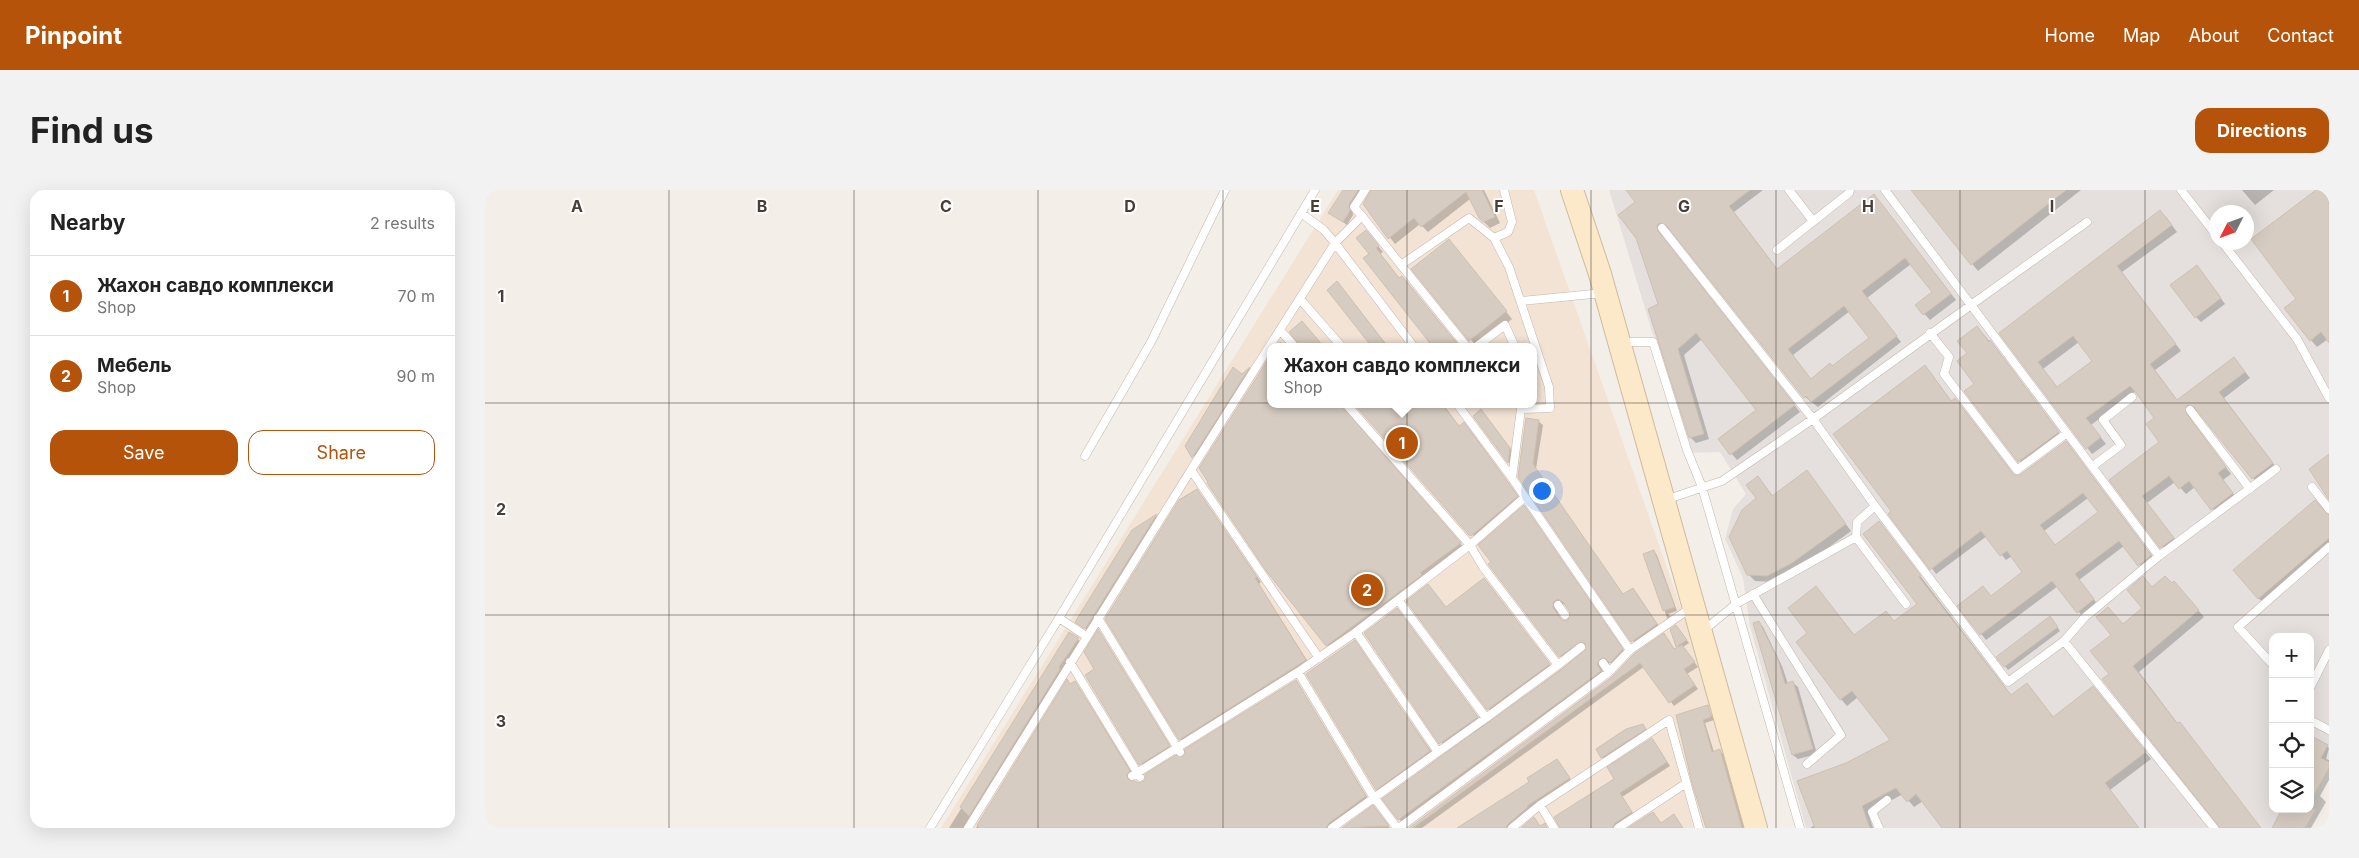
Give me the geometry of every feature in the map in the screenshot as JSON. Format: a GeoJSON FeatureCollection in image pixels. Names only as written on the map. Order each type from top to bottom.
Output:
{"type":"FeatureCollection","features":[{"type":"Feature","properties":{"kind":"main road"},"geometry":{"type":"LineString","coordinates":[[1572,190],[1605,292],[1756,828]]}},
{"type":"Feature","properties":{"kind":"lane"},"geometry":{"type":"LineString","coordinates":[[1085,456],[1151,342],[1225,190]]}},
{"type":"Feature","properties":{"kind":"lane"},"geometry":{"type":"LineString","coordinates":[[930,828],[1059,618],[1315,190]]}},
{"type":"Feature","properties":{"kind":"lane"},"geometry":{"type":"LineString","coordinates":[[1365,190],[1354,207],[1464,343]]}},
{"type":"Feature","properties":{"kind":"lane"},"geometry":{"type":"LineString","coordinates":[[1494,238],[1508,232],[1512,222],[1504,190]]}},
{"type":"Feature","properties":{"kind":"lane"},"geometry":{"type":"LineString","coordinates":[[1789,190],[1813,222]]}},
{"type":"Feature","properties":{"kind":"lane"},"geometry":{"type":"LineString","coordinates":[[1777,250],[1849,194],[1850,190]]}},
{"type":"Feature","properties":{"kind":"lane"},"geometry":{"type":"LineString","coordinates":[[1885,190],[2159,556]]}},
{"type":"Feature","properties":{"kind":"lane"},"geometry":{"type":"LineString","coordinates":[[2181,190],[2209,226]]}},
{"type":"Feature","properties":{"kind":"lane"},"geometry":{"type":"LineString","coordinates":[[1301,213],[1324,230],[1335,243],[1411,343]]}},
{"type":"Feature","properties":{"kind":"lane"},"geometry":{"type":"LineString","coordinates":[[1272,343],[1335,243],[1362,216]]}},
{"type":"Feature","properties":{"kind":"lane"},"geometry":{"type":"LineString","coordinates":[[1401,265],[1469,218],[1494,238],[1509,267],[1535,343]]}},
{"type":"Feature","properties":{"kind":"lane"},"geometry":{"type":"LineString","coordinates":[[1663,500],[1722,481],[1813,420],[2087,222]]}},
{"type":"Feature","properties":{"kind":"lane"},"geometry":{"type":"LineString","coordinates":[[1662,228],[1813,420],[1875,506],[2008,682],[2064,641],[2085,617],[2159,556],[2276,469]]}},
{"type":"Feature","properties":{"kind":"lane"},"geometry":{"type":"LineString","coordinates":[[2228,250],[2297,339],[2329,398]]}},
{"type":"Feature","properties":{"kind":"lane"},"geometry":{"type":"LineString","coordinates":[[1521,302],[1605,292]]}},
{"type":"Feature","properties":{"kind":"lane"},"geometry":{"type":"LineString","coordinates":[[1300,299],[1338,343]]}},
{"type":"Feature","properties":{"kind":"lane"},"geometry":{"type":"LineString","coordinates":[[1480,343],[1505,325],[1513,343]]}},
{"type":"Feature","properties":{"kind":"lane"},"geometry":{"type":"LineString","coordinates":[[1280,330],[1291,343]]}},
{"type":"Feature","properties":{"kind":"lane"},"geometry":{"type":"LineString","coordinates":[[1930,334],[1949,357],[1944,374],[2017,470],[2067,433]]}},
{"type":"Feature","properties":{"kind":"lane"},"geometry":{"type":"LineString","coordinates":[[1619,342],[1653,342],[1687,450],[1702,487],[1800,828]]}},
{"type":"Feature","properties":{"kind":"lane"},"geometry":{"type":"LineString","coordinates":[[968,828],[1086,636],[1267,350]]}},
{"type":"Feature","properties":{"kind":"lane"},"geometry":{"type":"LineString","coordinates":[[1537,351],[1549,387],[1550,408],[1537,407]]}},
{"type":"Feature","properties":{"kind":"lane"},"geometry":{"type":"LineString","coordinates":[[2093,466],[2121,445],[2103,420],[2132,397]]}},
{"type":"Feature","properties":{"kind":"lane"},"geometry":{"type":"LineString","coordinates":[[1350,408],[1469,544],[1483,567],[1558,664]]}},
{"type":"Feature","properties":{"kind":"lane"},"geometry":{"type":"LineString","coordinates":[[1460,408],[1512,478],[1630,650]]}},
{"type":"Feature","properties":{"kind":"lane"},"geometry":{"type":"LineString","coordinates":[[1512,478],[1521,409],[1524,408]]}},
{"type":"Feature","properties":{"kind":"lane"},"geometry":{"type":"LineString","coordinates":[[2190,410],[2251,489]]}},
{"type":"Feature","properties":{"kind":"lane"},"geometry":{"type":"LineString","coordinates":[[1191,470],[1319,658]]}},
{"type":"Feature","properties":{"kind":"lane"},"geometry":{"type":"LineString","coordinates":[[2313,487],[2329,509]]}},
{"type":"Feature","properties":{"kind":"lane"},"geometry":{"type":"LineString","coordinates":[[1070,662],[1136,775],[1319,658],[1398,600],[1469,544],[1497,526],[1525,497]]}},
{"type":"Feature","properties":{"kind":"lane"},"geometry":{"type":"LineString","coordinates":[[1875,506],[1857,522],[1856,536],[1906,604]]}},
{"type":"Feature","properties":{"kind":"lane"},"geometry":{"type":"LineString","coordinates":[[1701,632],[1736,604],[1856,536]]}},
{"type":"Feature","properties":{"kind":"lane"},"geometry":{"type":"LineString","coordinates":[[2269,661],[2238,627],[2329,547]]}},
{"type":"Feature","properties":{"kind":"lane"},"geometry":{"type":"LineString","coordinates":[[1753,594],[1841,735],[1807,764]]}},
{"type":"Feature","properties":{"kind":"lane"},"geometry":{"type":"LineString","coordinates":[[1398,600],[1486,718]]}},
{"type":"Feature","properties":{"kind":"lane"},"geometry":{"type":"LineString","coordinates":[[1558,605],[1565,615]]}},
{"type":"Feature","properties":{"kind":"lane"},"geometry":{"type":"LineString","coordinates":[[1298,672],[1374,797],[1398,828],[1609,672],[1630,650],[1693,606]]}},
{"type":"Feature","properties":{"kind":"lane"},"geometry":{"type":"LineString","coordinates":[[1059,618],[1086,636]]}},
{"type":"Feature","properties":{"kind":"lane"},"geometry":{"type":"LineString","coordinates":[[1098,618],[1179,749]]}},
{"type":"Feature","properties":{"kind":"lane"},"geometry":{"type":"LineString","coordinates":[[1355,632],[1438,752]]}},
{"type":"Feature","properties":{"kind":"lane"},"geometry":{"type":"LineString","coordinates":[[2064,641],[2214,828]]}},
{"type":"Feature","properties":{"kind":"lane"},"geometry":{"type":"LineString","coordinates":[[1332,828],[1581,648]]}},
{"type":"Feature","properties":{"kind":"lane"},"geometry":{"type":"LineString","coordinates":[[2314,680],[2329,650]]}},
{"type":"Feature","properties":{"kind":"lane"},"geometry":{"type":"LineString","coordinates":[[1603,663],[1609,672]]}},
{"type":"Feature","properties":{"kind":"lane"},"geometry":{"type":"LineString","coordinates":[[1512,828],[1540,805],[1669,720],[1685,784],[1699,828]]}},
{"type":"Feature","properties":{"kind":"lane"},"geometry":{"type":"LineString","coordinates":[[2314,722],[2329,730]]}},
{"type":"Feature","properties":{"kind":"lane"},"geometry":{"type":"LineString","coordinates":[[1618,828],[1685,784]]}},
{"type":"Feature","properties":{"kind":"lane"},"geometry":{"type":"LineString","coordinates":[[1879,828],[1872,812],[1887,800]]}},
{"type":"Feature","properties":{"kind":"lane"},"geometry":{"type":"LineString","coordinates":[[1540,805],[1555,828]]}},
{"type":"Feature","properties":{"kind":"shaded area"},"geometry":{"type":"Polygon","coordinates":[[[1338,190],[1534,190],[1712,696],[1750,828],[941,828],[1338,190]]]}},
{"type":"Feature","properties":{"kind":"shaded area"},"geometry":{"type":"Polygon","coordinates":[[[1609,190],[2329,190],[2329,768],[2314,795],[2314,633],[2269,633],[2269,813],[2304,813],[2296,828],[1806,828],[1750,626],[1743,578],[1725,539],[1733,509],[1746,494],[1720,452],[1689,453],[1609,190]]]}},
{"type":"Feature","properties":{"kind":"building"},"geometry":{"type":"Polygon","coordinates":[[[1343,190],[1358,190],[1349,204],[1350,211],[1343,222],[1328,213],[1343,190]]]}},
{"type":"Feature","properties":{"kind":"building"},"geometry":{"type":"Polygon","coordinates":[[[1371,190],[1482,190],[1495,217],[1483,222],[1479,218],[1466,192],[1421,227],[1414,218],[1388,239],[1363,204],[1371,190]]]}},
{"type":"Feature","properties":{"kind":"building"},"geometry":{"type":"Polygon","coordinates":[[[1626,190],[1750,190],[1729,206],[1777,269],[1874,194],[1951,294],[1923,315],[1915,305],[1932,292],[1905,258],[1862,291],[1897,336],[1811,402],[1806,396],[1804,398],[1666,225],[1659,223],[1657,226],[1658,231],[1795,405],[1730,455],[1718,439],[1756,410],[1696,333],[1678,349],[1704,434],[1689,438],[1648,309],[1658,304],[1636,238],[1618,215],[1635,202],[1626,190]],[[1844,306],[1788,349],[1811,379],[1830,363],[1832,366],[1869,338],[1844,306]]]}},
{"type":"Feature","properties":{"kind":"building"},"geometry":{"type":"Polygon","coordinates":[[[1911,190],[2066,190],[1971,265],[1911,190]]]}},
{"type":"Feature","properties":{"kind":"building"},"geometry":{"type":"Polygon","coordinates":[[[2316,190],[2329,190],[2329,343],[2321,332],[2310,341],[2284,308],[2296,299],[2254,243],[2254,237],[2316,190]]]}},
{"type":"Feature","properties":{"kind":"building"},"geometry":{"type":"Polygon","coordinates":[[[2160,210],[2172,225],[2117,266],[2176,344],[2150,364],[2177,400],[2234,357],[2245,372],[2219,392],[2273,463],[2252,479],[2194,407],[2187,405],[2186,413],[2226,467],[2218,473],[2233,493],[2211,510],[2189,481],[2179,489],[2169,476],[2142,496],[2174,538],[2160,548],[2109,480],[2159,442],[2146,424],[2154,418],[2137,394],[2130,386],[2086,418],[2101,437],[2086,449],[1999,333],[2160,210]],[[2073,336],[2038,362],[2057,387],[2092,361],[2073,336]]]}},
{"type":"Feature","properties":{"kind":"building"},"geometry":{"type":"Polygon","coordinates":[[[1366,230],[1379,246],[1376,248],[1399,278],[1402,276],[1457,343],[1430,343],[1363,258],[1369,254],[1356,238],[1366,230]]]}},
{"type":"Feature","properties":{"kind":"building"},"geometry":{"type":"Polygon","coordinates":[[[1449,239],[1507,311],[1469,341],[1411,269],[1449,239]]]}},
{"type":"Feature","properties":{"kind":"building"},"geometry":{"type":"Polygon","coordinates":[[[2197,265],[2221,298],[2195,318],[2170,285],[2197,265]]]}},
{"type":"Feature","properties":{"kind":"building"},"geometry":{"type":"Polygon","coordinates":[[[1337,281],[1385,343],[1369,343],[1327,290],[1337,281]]]}},
{"type":"Feature","properties":{"kind":"building"},"geometry":{"type":"Polygon","coordinates":[[[1302,321],[1321,343],[1298,343],[1289,332],[1302,321]]]}},
{"type":"Feature","properties":{"kind":"building"},"geometry":{"type":"Polygon","coordinates":[[[1977,326],[1989,342],[1990,340],[2059,432],[2018,462],[1964,391],[1974,384],[1957,361],[1967,353],[1957,341],[1977,326]]]}},
{"type":"Feature","properties":{"kind":"building"},"geometry":{"type":"Polygon","coordinates":[[[1267,361],[1267,408],[1343,408],[1461,543],[1420,573],[1422,575],[1326,646],[1267,572],[1207,483],[1199,468],[1267,361]]]}},
{"type":"Feature","properties":{"kind":"building"},"geometry":{"type":"Polygon","coordinates":[[[1925,365],[1951,401],[1955,398],[2014,475],[2020,475],[2066,441],[2151,555],[2138,566],[2119,541],[2075,574],[2094,599],[2077,613],[2052,581],[1980,635],[1957,606],[1983,586],[1991,596],[2022,572],[2007,551],[2000,556],[1981,531],[1930,570],[1888,514],[1891,511],[1833,434],[1925,365]],[[2083,493],[2040,525],[2055,545],[2098,512],[2083,493]]]}},
{"type":"Feature","properties":{"kind":"building"},"geometry":{"type":"Polygon","coordinates":[[[1233,367],[1242,374],[1250,367],[1192,458],[1185,446],[1233,367]]]}},
{"type":"Feature","properties":{"kind":"building"},"geometry":{"type":"Polygon","coordinates":[[[1358,408],[1445,408],[1459,426],[1464,422],[1518,496],[1471,536],[1358,408]]]}},
{"type":"Feature","properties":{"kind":"building"},"geometry":{"type":"Polygon","coordinates":[[[1481,409],[1510,448],[1508,463],[1473,416],[1481,409]]]}},
{"type":"Feature","properties":{"kind":"building"},"geometry":{"type":"Polygon","coordinates":[[[1526,418],[1539,420],[1533,464],[1623,594],[1633,588],[1657,624],[1631,642],[1518,477],[1526,418]]]}},
{"type":"Feature","properties":{"kind":"building"},"geometry":{"type":"Polygon","coordinates":[[[2329,454],[2329,500],[2309,469],[2329,454]]]}},
{"type":"Feature","properties":{"kind":"building"},"geometry":{"type":"Polygon","coordinates":[[[1807,470],[1846,524],[1792,563],[1767,576],[1747,575],[1729,537],[1742,510],[1756,498],[1746,485],[1758,476],[1772,496],[1807,470]]]}},
{"type":"Feature","properties":{"kind":"building"},"geometry":{"type":"Polygon","coordinates":[[[1197,489],[1257,577],[1255,578],[1306,660],[1179,740],[1105,619],[1179,500],[1197,489]]]}},
{"type":"Feature","properties":{"kind":"building"},"geometry":{"type":"Polygon","coordinates":[[[2315,500],[2329,515],[2329,538],[2258,599],[2233,570],[2315,500]]]}},
{"type":"Feature","properties":{"kind":"building"},"geometry":{"type":"Polygon","coordinates":[[[1524,505],[1623,649],[1610,663],[1605,658],[1600,659],[1597,664],[1601,671],[1398,820],[1382,799],[1561,670],[1586,649],[1585,643],[1580,642],[1559,657],[1488,564],[1491,562],[1478,545],[1524,505]],[[1558,599],[1553,602],[1553,608],[1562,620],[1568,620],[1570,612],[1563,602],[1558,599]]]}},
{"type":"Feature","properties":{"kind":"building"},"geometry":{"type":"Polygon","coordinates":[[[1157,514],[1085,629],[1075,622],[1132,530],[1157,514]]]}},
{"type":"Feature","properties":{"kind":"building"},"geometry":{"type":"Polygon","coordinates":[[[1879,521],[1921,576],[1919,577],[2011,695],[2027,683],[2053,717],[2093,686],[2146,752],[2105,783],[2139,828],[1942,828],[1916,794],[1907,802],[1896,788],[1862,806],[1870,828],[1815,828],[1797,781],[1846,763],[1890,740],[1852,691],[1840,700],[1796,642],[1807,633],[1788,608],[1816,586],[1854,635],[1886,611],[1894,621],[1917,604],[1863,534],[1879,521]]]}},
{"type":"Feature","properties":{"kind":"building"},"geometry":{"type":"Polygon","coordinates":[[[1654,550],[1675,607],[1663,611],[1643,554],[1654,550]]]}},
{"type":"Feature","properties":{"kind":"building"},"geometry":{"type":"Polygon","coordinates":[[[2143,576],[2152,587],[2165,576],[2172,583],[2174,581],[2199,610],[2133,666],[2177,723],[2180,722],[2261,828],[2220,828],[2102,679],[2109,674],[2090,651],[2111,635],[2096,617],[2108,607],[2123,624],[2142,608],[2127,590],[2143,576]]]}},
{"type":"Feature","properties":{"kind":"building"},"geometry":{"type":"Polygon","coordinates":[[[1484,578],[1550,664],[1487,710],[1406,601],[1428,584],[1446,607],[1484,578]]]}},
{"type":"Feature","properties":{"kind":"building"},"geometry":{"type":"Polygon","coordinates":[[[1397,608],[1478,717],[1439,744],[1364,633],[1397,608]]]}},
{"type":"Feature","properties":{"kind":"building"},"geometry":{"type":"Polygon","coordinates":[[[2050,616],[2058,627],[2004,667],[1996,657],[2050,616]]]}},
{"type":"Feature","properties":{"kind":"building"},"geometry":{"type":"Polygon","coordinates":[[[1759,621],[1778,660],[1785,684],[1793,681],[1813,749],[1792,755],[1753,623],[1759,621]]]}},
{"type":"Feature","properties":{"kind":"building"},"geometry":{"type":"Polygon","coordinates":[[[1676,625],[1687,640],[1676,647],[1670,629],[1676,625]]]}},
{"type":"Feature","properties":{"kind":"building"},"geometry":{"type":"Polygon","coordinates":[[[1098,629],[1170,746],[1139,765],[1085,675],[1094,669],[1084,652],[1098,629]]]}},
{"type":"Feature","properties":{"kind":"building"},"geometry":{"type":"Polygon","coordinates":[[[1069,632],[1079,638],[1059,667],[1060,669],[969,816],[960,807],[1069,632]]]}},
{"type":"Feature","properties":{"kind":"building"},"geometry":{"type":"Polygon","coordinates":[[[1664,633],[1674,649],[1682,645],[1695,662],[1684,669],[1695,685],[1669,703],[1640,663],[1413,828],[1409,828],[1612,677],[1634,654],[1664,633]]]}},
{"type":"Feature","properties":{"kind":"building"},"geometry":{"type":"Polygon","coordinates":[[[1355,640],[1430,751],[1376,790],[1306,674],[1355,640]]]}},
{"type":"Feature","properties":{"kind":"building"},"geometry":{"type":"Polygon","coordinates":[[[1067,679],[1070,684],[1075,681],[1130,771],[1127,774],[1128,779],[1140,783],[1145,780],[1145,774],[1176,755],[1183,756],[1185,749],[1296,680],[1366,796],[1329,823],[1326,828],[979,828],[977,825],[1067,679]]]}},
{"type":"Feature","properties":{"kind":"building"},"geometry":{"type":"Polygon","coordinates":[[[1708,705],[1711,717],[1703,720],[1712,752],[1720,749],[1742,828],[1706,828],[1692,783],[1676,715],[1708,705]]]}},
{"type":"Feature","properties":{"kind":"building"},"geometry":{"type":"Polygon","coordinates":[[[1643,724],[1646,729],[1601,758],[1596,749],[1626,729],[1643,724]]]}},
{"type":"Feature","properties":{"kind":"building"},"geometry":{"type":"Polygon","coordinates":[[[2314,737],[2328,745],[2321,758],[2329,762],[2329,768],[2314,795],[2314,737]]]}},
{"type":"Feature","properties":{"kind":"building"},"geometry":{"type":"Polygon","coordinates":[[[1652,738],[1667,762],[1620,793],[1632,812],[1615,823],[1612,828],[1560,828],[1554,817],[1614,779],[1607,767],[1652,738]]]}},
{"type":"Feature","properties":{"kind":"building"},"geometry":{"type":"Polygon","coordinates":[[[1557,759],[1570,778],[1527,806],[1506,828],[1457,828],[1529,782],[1527,778],[1557,759]]]}},
{"type":"Feature","properties":{"kind":"building"},"geometry":{"type":"Polygon","coordinates":[[[1373,805],[1389,826],[1342,828],[1373,805]]]}},
{"type":"Feature","properties":{"kind":"building"},"geometry":{"type":"Polygon","coordinates":[[[1653,812],[1661,823],[1674,814],[1683,828],[1628,828],[1653,812]]]}},
{"type":"Feature","properties":{"kind":"building"},"geometry":{"type":"Polygon","coordinates":[[[2280,813],[2314,813],[2305,828],[2272,828],[2280,813]]]}},
{"type":"Feature","properties":{"kind":"building"},"geometry":{"type":"Polygon","coordinates":[[[1534,817],[1540,826],[1545,823],[1547,828],[1521,828],[1534,817]]]}},
{"type":"Feature","properties":{"kind":"place","name":"Жахон савдо комплекси"},"geometry":{"type":"Point","coordinates":[1402,443]}},
{"type":"Feature","properties":{"kind":"place","name":"Мебель"},"geometry":{"type":"Point","coordinates":[1367,590]}}]}
